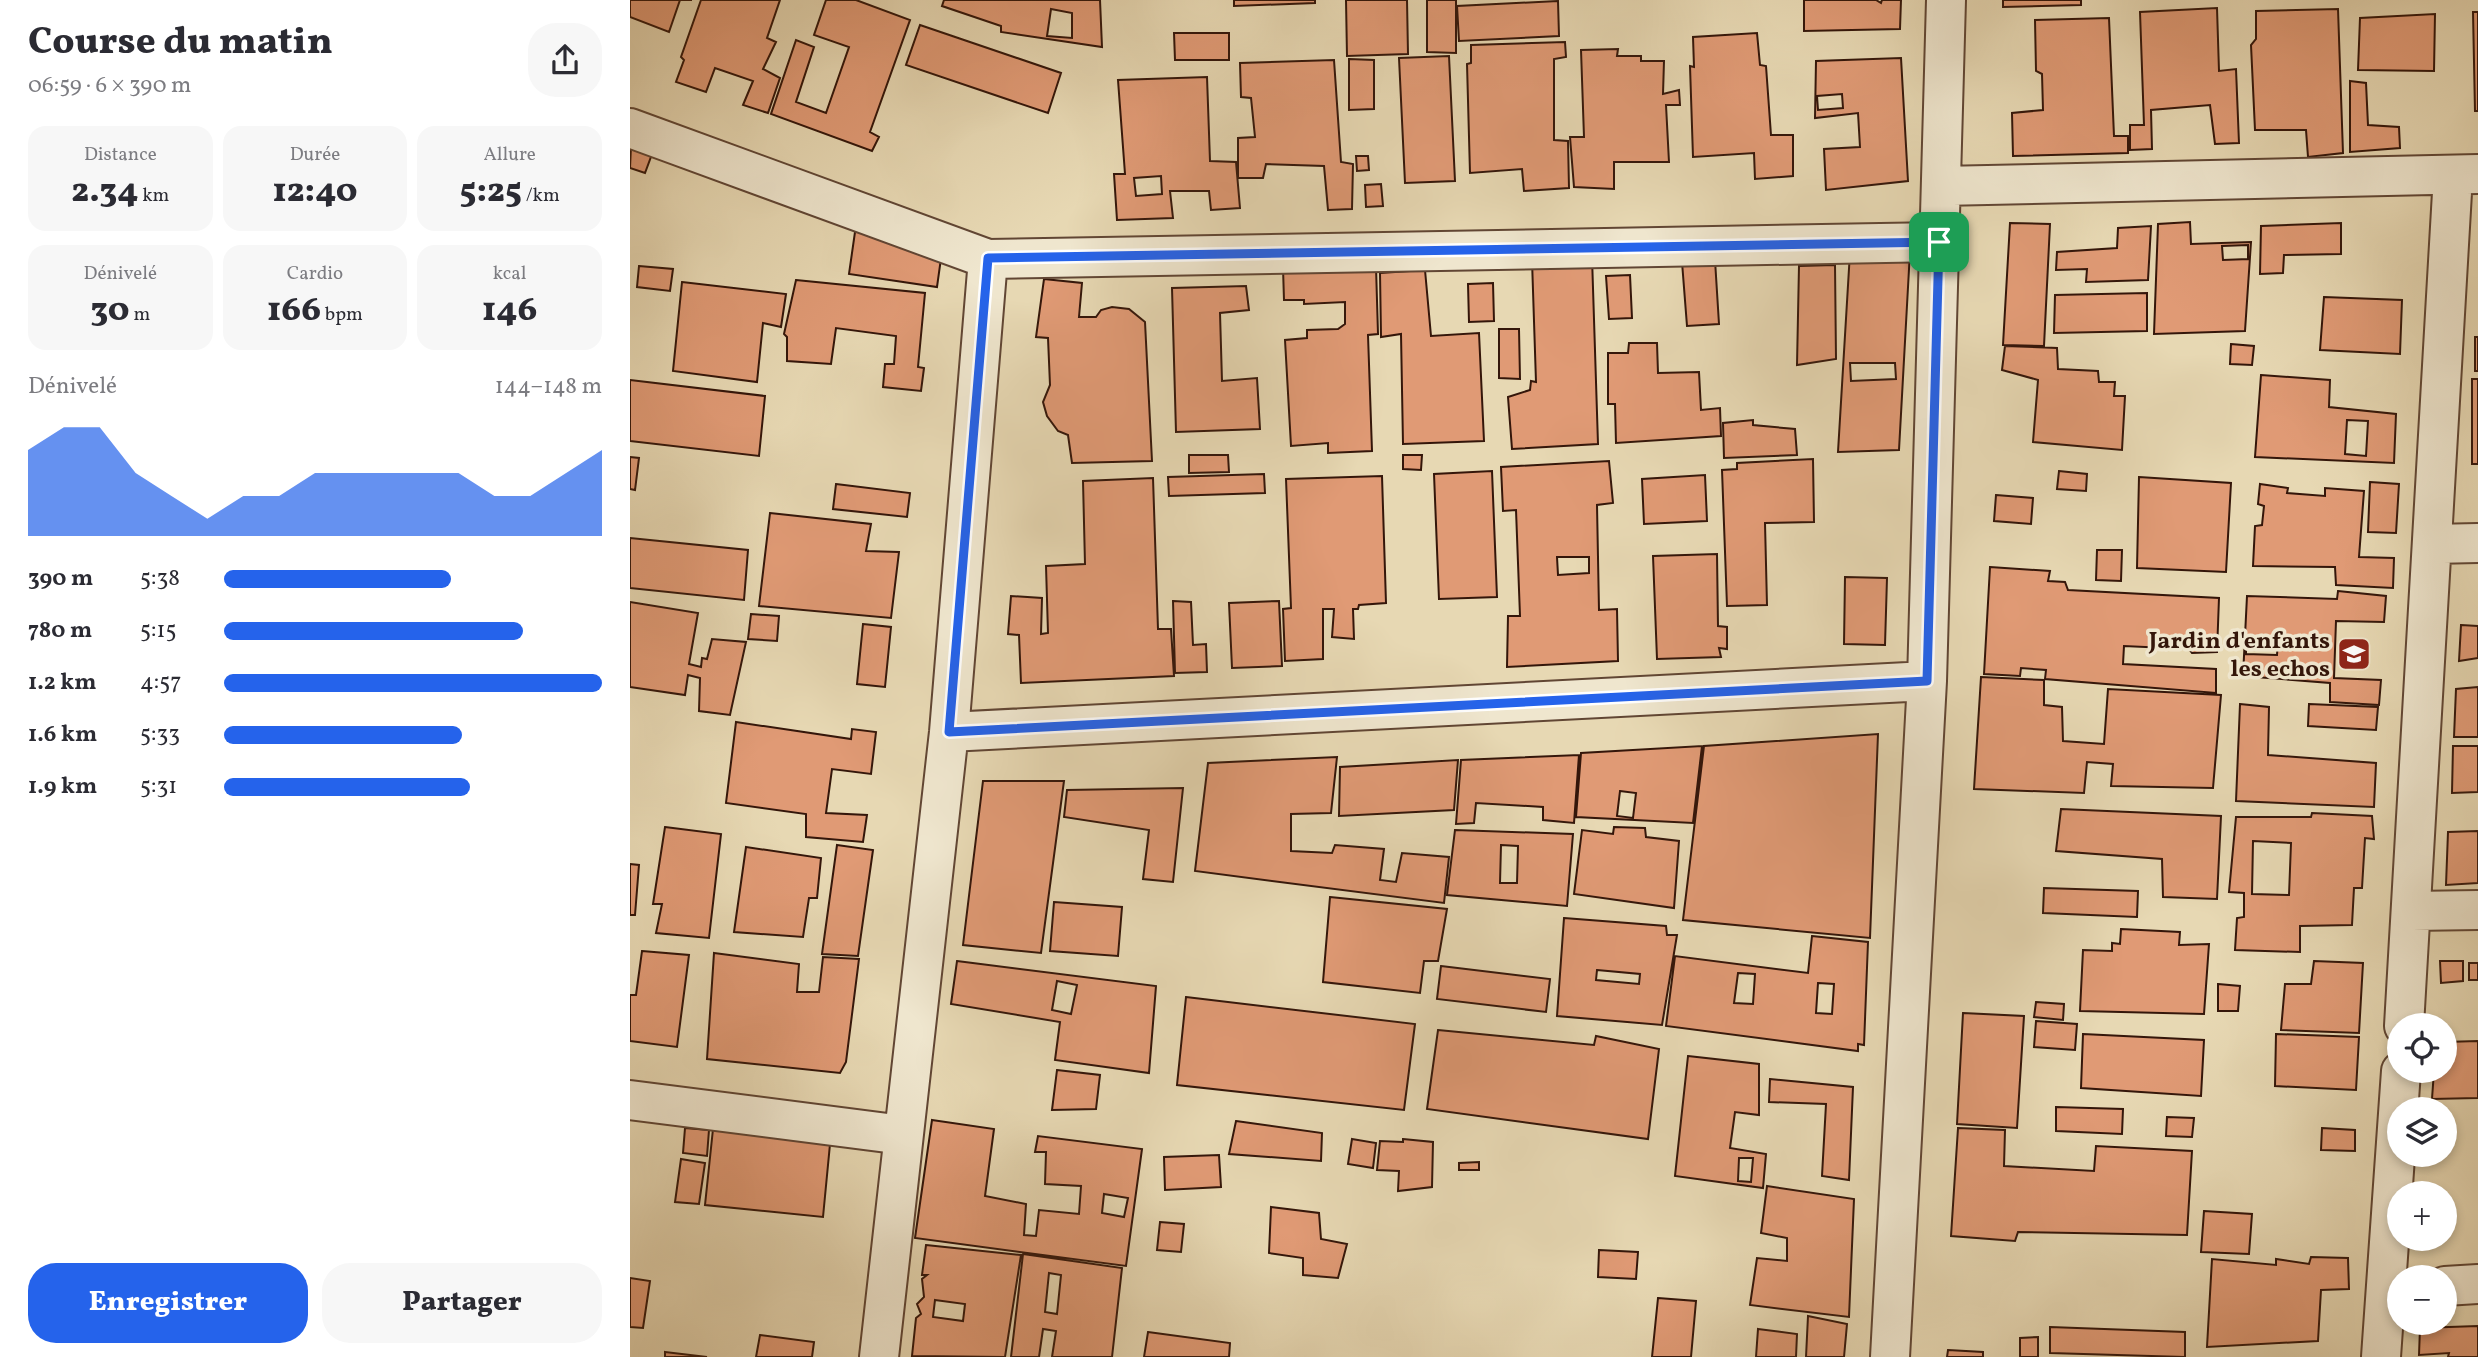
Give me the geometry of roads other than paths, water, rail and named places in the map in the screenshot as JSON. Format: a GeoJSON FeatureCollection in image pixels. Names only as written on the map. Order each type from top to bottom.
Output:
{"type":"FeatureCollection","features":[{"type":"Feature","properties":{"kind":"street"},"geometry":{"type":"LineString","coordinates":[[1890,1357],[1927,681],[1946,0]]}},
{"type":"Feature","properties":{"kind":"street"},"geometry":{"type":"LineString","coordinates":[[630,128],[988,258],[1939,242]]}},
{"type":"Feature","properties":{"kind":"street"},"geometry":{"type":"LineString","coordinates":[[1941,186],[2465,174],[2432,544],[2405,1013]]}},
{"type":"Feature","properties":{"kind":"street"},"geometry":{"type":"LineString","coordinates":[[879,1357],[949,732],[988,258]]}},
{"type":"Feature","properties":{"kind":"street"},"geometry":{"type":"LineString","coordinates":[[2432,544],[2478,543]]}},
{"type":"Feature","properties":{"kind":"street"},"geometry":{"type":"LineString","coordinates":[[949,732],[1927,681]]}},
{"type":"Feature","properties":{"kind":"street"},"geometry":{"type":"LineString","coordinates":[[2412,911],[2478,910]]}},
{"type":"Feature","properties":{"kind":"street"},"geometry":{"type":"LineString","coordinates":[[2394,1265],[2401,1083]]}},
{"type":"Feature","properties":{"kind":"street"},"geometry":{"type":"LineString","coordinates":[[630,1100],[903,1135]]}},
{"type":"Feature","properties":{"kind":"street"},"geometry":{"type":"LineString","coordinates":[[2457,1285],[2478,1284]]}},
{"type":"Feature","properties":{"kind":"street"},"geometry":{"type":"LineString","coordinates":[[2381,1357],[2387,1322]]}},
{"type":"Feature","properties":{"kind":"place","name":"Jardin d'enfants les echos"},"geometry":{"type":"Point","coordinates":[2354,654]}}]}
